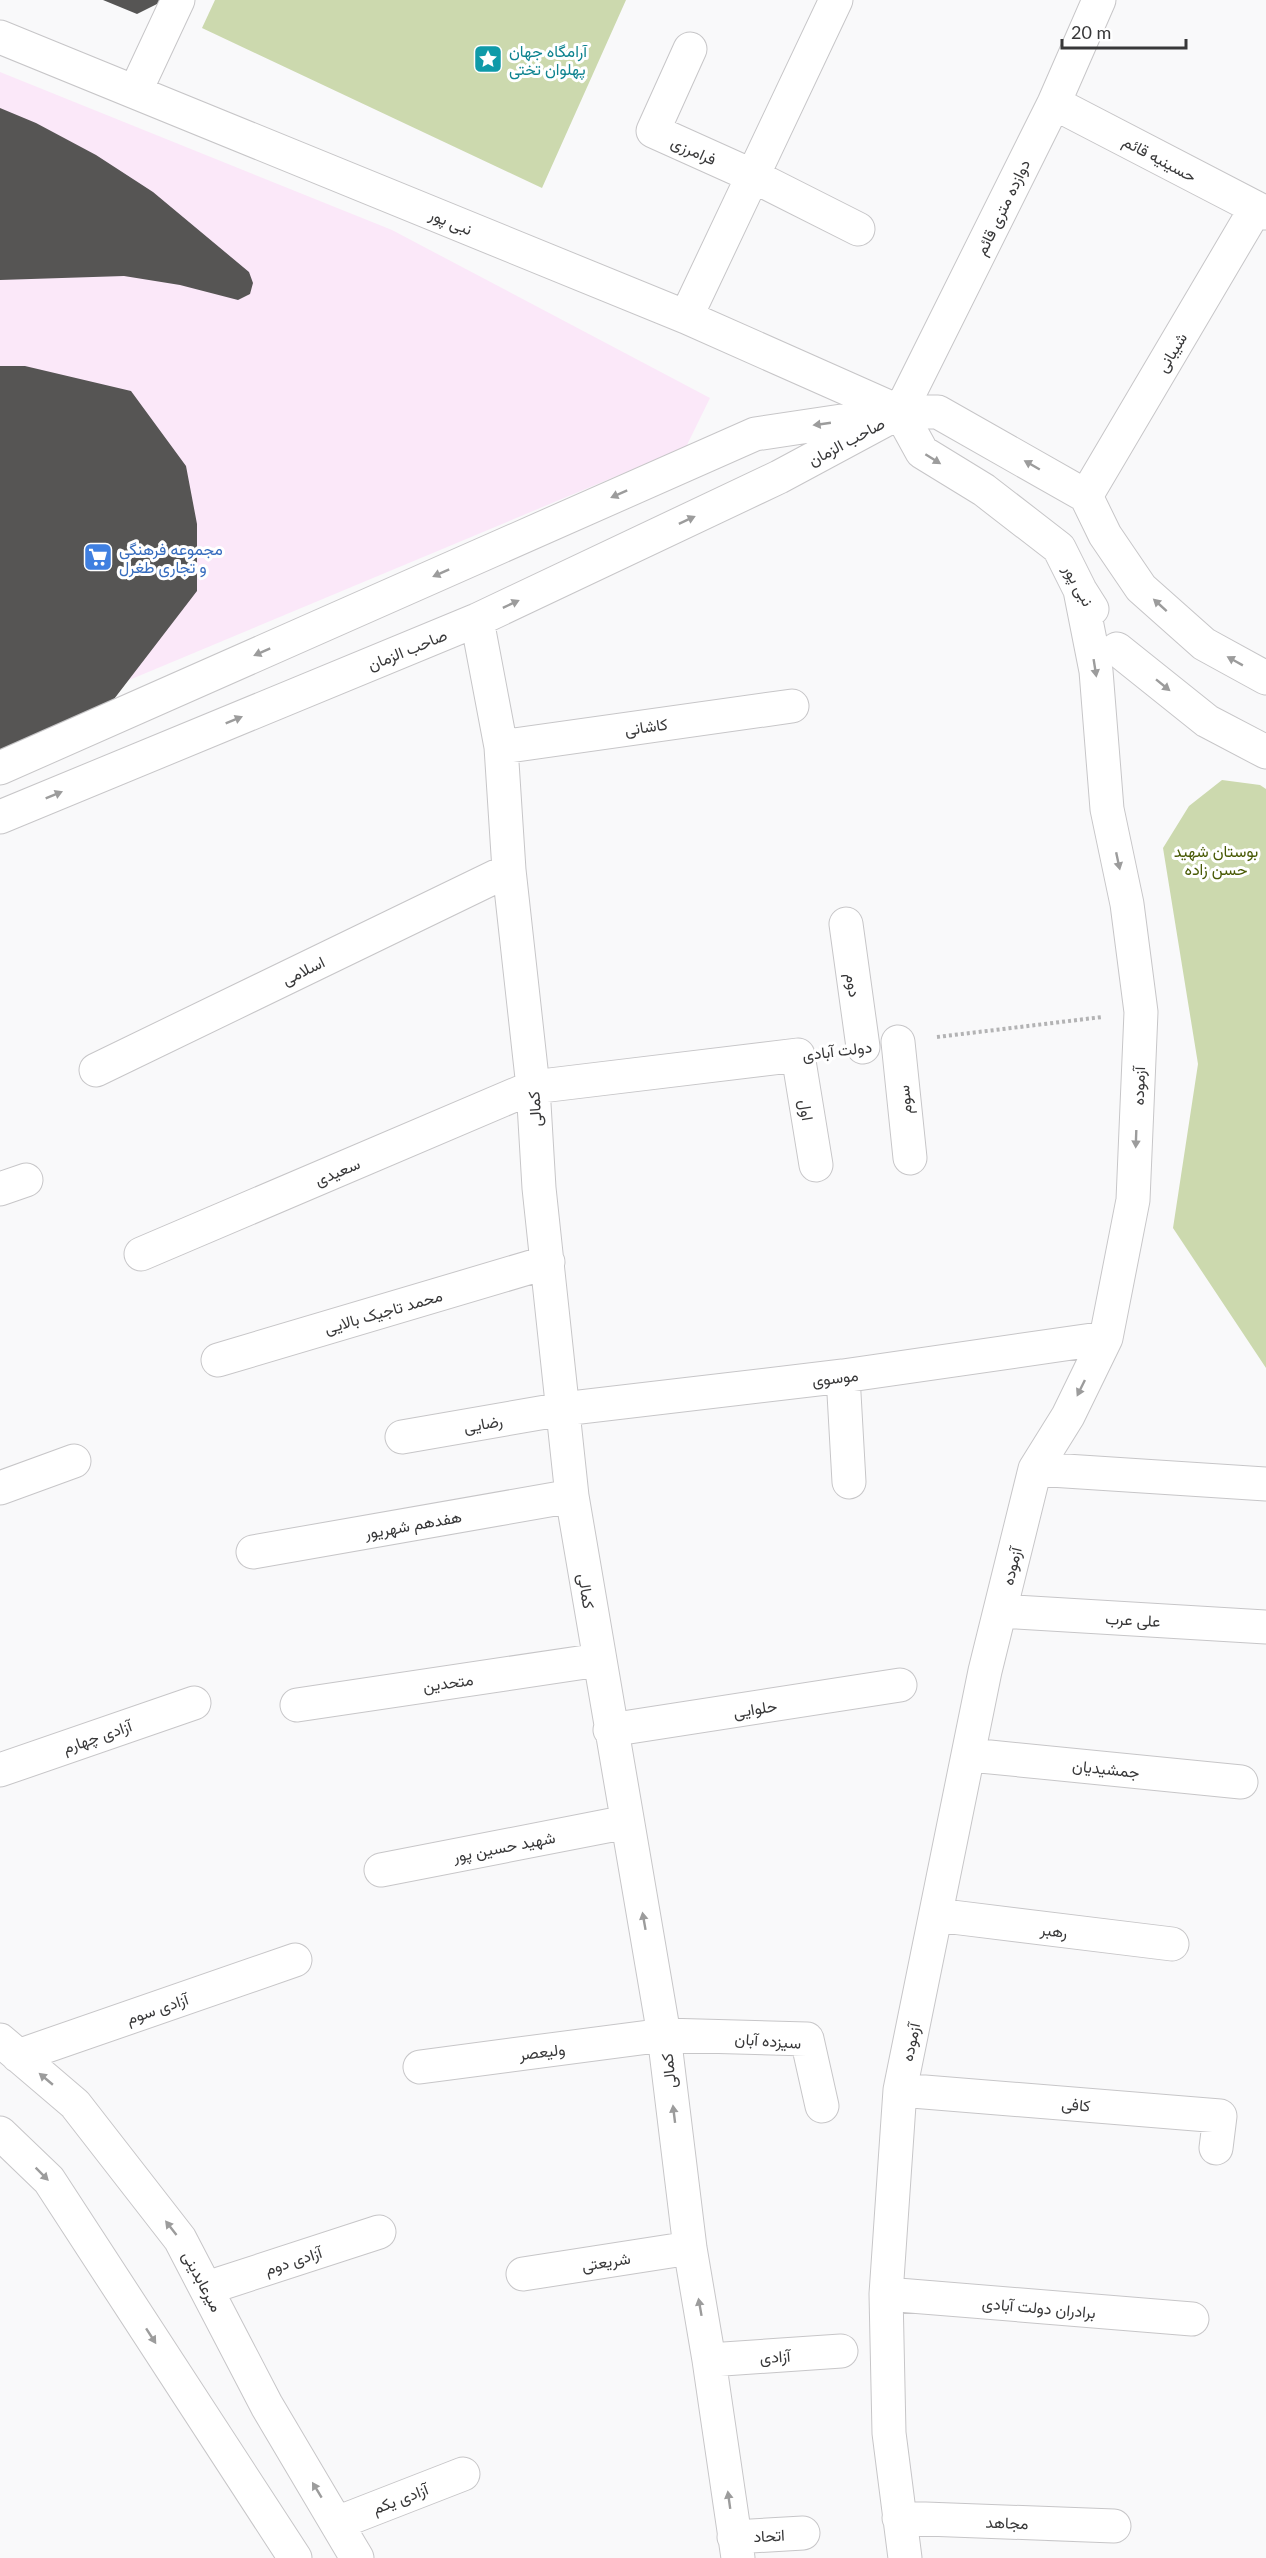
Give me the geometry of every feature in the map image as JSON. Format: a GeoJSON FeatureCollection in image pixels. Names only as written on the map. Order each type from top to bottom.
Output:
{"type":"FeatureCollection","features":[{"type":"Feature","properties":{"kind":"street"},"geometry":{"type":"LineString","coordinates":[[135,92],[178,0]]}},
{"type":"Feature","properties":{"kind":"street"},"geometry":{"type":"LineString","coordinates":[[686,317],[836,0]]}},
{"type":"Feature","properties":{"kind":"street","name":"دوازده متری قائم"},"geometry":{"type":"LineString","coordinates":[[900,412],[1054,103],[1099,0]]}},
{"type":"Feature","properties":{"kind":"street","name":"نبی پور"},"geometry":{"type":"LineString","coordinates":[[0,37],[686,317],[900,412],[938,412],[1086,496]]}},
{"type":"Feature","properties":{"kind":"street","name":"فرامرزی"},"geometry":{"type":"LineString","coordinates":[[690,49],[653,131],[753,176],[858,229]]}},
{"type":"Feature","properties":{"kind":"street","name":"حسینیه قائم"},"geometry":{"type":"LineString","coordinates":[[1054,103],[1261,211]]}},
{"type":"Feature","properties":{"kind":"street","name":"شیبانی"},"geometry":{"type":"LineString","coordinates":[[1086,496],[1261,211]]}},
{"type":"Feature","properties":{"kind":"street","name":"نبی پور"},"geometry":{"type":"LineString","coordinates":[[900,412],[922,452],[984,490],[1059,548],[1080,590],[1117,649],[1207,721],[1266,752]]}},
{"type":"Feature","properties":{"kind":"street","name":"صاحب الزمان"},"geometry":{"type":"LineString","coordinates":[[0,817],[477,620],[779,477],[900,412]]}},
{"type":"Feature","properties":{"kind":"street","name":"صاحب الزمان"},"geometry":{"type":"LineString","coordinates":[[0,768],[755,434],[900,412]]}},
{"type":"Feature","properties":{"kind":"street"},"geometry":{"type":"LineString","coordinates":[[1086,496],[1105,535],[1141,588],[1204,644],[1266,678]]}},
{"type":"Feature","properties":{"kind":"street","name":"آزموده"},"geometry":{"type":"LineString","coordinates":[[905,2558],[889,2433],[886,2294],[900,2090],[986,1671],[1035,1469],[1068,1416],[1106,1338],[1133,1200],[1141,1011],[1128,904],[1107,809],[1096,671],[1080,590]]}},
{"type":"Feature","properties":{"kind":"street","name":"کمالی"},"geometry":{"type":"LineString","coordinates":[[477,620],[501,747],[509,870],[533,1087],[539,1188],[572,1496],[598,1660],[664,2035],[690,2248],[736,2547]]}},
{"type":"Feature","properties":{"kind":"street","name":"کاشانی"},"geometry":{"type":"LineString","coordinates":[[501,747],[792,706]]}},
{"type":"Feature","properties":{"kind":"street","name":"اسلامی"},"geometry":{"type":"LineString","coordinates":[[96,1070],[509,870]]}},
{"type":"Feature","properties":{"kind":"street","name":"دوم"},"geometry":{"type":"LineString","coordinates":[[846,924],[863,1047]]}},
{"type":"Feature","properties":{"kind":"street","name":"سوم"},"geometry":{"type":"LineString","coordinates":[[898,1042],[910,1158]]}},
{"type":"Feature","properties":{"kind":"street","name":"دولت آبادی"},"geometry":{"type":"LineString","coordinates":[[533,1087],[798,1055]]}},
{"type":"Feature","properties":{"kind":"street","name":"اول"},"geometry":{"type":"LineString","coordinates":[[798,1055],[816,1166]]}},
{"type":"Feature","properties":{"kind":"street","name":"سعیدی"},"geometry":{"type":"LineString","coordinates":[[141,1254],[533,1087]]}},
{"type":"Feature","properties":{"kind":"street","name":"محمد تاجیک بالایی"},"geometry":{"type":"LineString","coordinates":[[218,1360],[548,1262]]}},
{"type":"Feature","properties":{"kind":"street","name":"موسوی"},"geometry":{"type":"LineString","coordinates":[[563,1409],[843,1376],[1106,1338]]}},
{"type":"Feature","properties":{"kind":"street"},"geometry":{"type":"LineString","coordinates":[[843,1376],[849,1482]]}},
{"type":"Feature","properties":{"kind":"street","name":"رضایی"},"geometry":{"type":"LineString","coordinates":[[402,1437],[563,1409]]}},
{"type":"Feature","properties":{"kind":"street"},"geometry":{"type":"LineString","coordinates":[[0,1488],[74,1461]]}},
{"type":"Feature","properties":{"kind":"street"},"geometry":{"type":"LineString","coordinates":[[1035,1469],[1266,1484]]}},
{"type":"Feature","properties":{"kind":"street","name":"هفدهم شهریور"},"geometry":{"type":"LineString","coordinates":[[253,1552],[572,1496]]}},
{"type":"Feature","properties":{"kind":"street","name":"علی عرب"},"geometry":{"type":"LineString","coordinates":[[1000,1611],[1266,1627]]}},
{"type":"Feature","properties":{"kind":"street","name":"متحدین"},"geometry":{"type":"LineString","coordinates":[[297,1705],[598,1660]]}},
{"type":"Feature","properties":{"kind":"street","name":"حلوایی"},"geometry":{"type":"LineString","coordinates":[[610,1730],[900,1685]]}},
{"type":"Feature","properties":{"kind":"street","name":"آزادی چهارم"},"geometry":{"type":"LineString","coordinates":[[0,1770],[195,1703]]}},
{"type":"Feature","properties":{"kind":"street","name":"جمشیدیان"},"geometry":{"type":"LineString","coordinates":[[970,1755],[1241,1782]]}},
{"type":"Feature","properties":{"kind":"street","name":"شهید حسین پور"},"geometry":{"type":"LineString","coordinates":[[381,1870],[627,1822]]}},
{"type":"Feature","properties":{"kind":"street","name":"رهبر"},"geometry":{"type":"LineString","coordinates":[[936,1915],[1172,1944]]}},
{"type":"Feature","properties":{"kind":"street","name":"آزادی سوم"},"geometry":{"type":"LineString","coordinates":[[9,2048],[295,1960]]}},
{"type":"Feature","properties":{"kind":"street","name":"ولیعصر"},"geometry":{"type":"LineString","coordinates":[[420,2067],[664,2035]]}},
{"type":"Feature","properties":{"kind":"street","name":"سیزده آبان"},"geometry":{"type":"LineString","coordinates":[[664,2035],[807,2039],[822,2106]]}},
{"type":"Feature","properties":{"kind":"street","name":"میرعابدینی"},"geometry":{"type":"LineString","coordinates":[[9,2048],[75,2104],[180,2239],[267,2406],[357,2558]]}},
{"type":"Feature","properties":{"kind":"street","name":"کافی"},"geometry":{"type":"LineString","coordinates":[[900,2090],[1220,2116],[1216,2148]]}},
{"type":"Feature","properties":{"kind":"street"},"geometry":{"type":"LineString","coordinates":[[0,2133],[49,2180],[295,2558]]}},
{"type":"Feature","properties":{"kind":"street","name":"آزادی دوم"},"geometry":{"type":"LineString","coordinates":[[207,2288],[379,2232]]}},
{"type":"Feature","properties":{"kind":"street","name":"شریعتی"},"geometry":{"type":"LineString","coordinates":[[523,2274],[690,2248]]}},
{"type":"Feature","properties":{"kind":"street","name":"برادران دولت آبادی"},"geometry":{"type":"LineString","coordinates":[[886,2294],[1192,2319]]}},
{"type":"Feature","properties":{"kind":"street","name":"آزادی"},"geometry":{"type":"LineString","coordinates":[[709,2360],[841,2351]]}},
{"type":"Feature","properties":{"kind":"street","name":"آزادی یکم"},"geometry":{"type":"LineString","coordinates":[[337,2523],[463,2474]]}},
{"type":"Feature","properties":{"kind":"street","name":"مجاهد"},"geometry":{"type":"LineString","coordinates":[[899,2518],[1114,2526]]}},
{"type":"Feature","properties":{"kind":"street","name":"اتحاد"},"geometry":{"type":"LineString","coordinates":[[736,2547],[803,2533]]}},
{"type":"Feature","properties":{"kind":"path"},"geometry":{"type":"LineString","coordinates":[[898,1042],[1141,1011]]}},
{"type":"Feature","properties":{"kind":"shaded area"},"geometry":{"type":"Polygon","coordinates":[[[0,72],[392,230],[710,398],[686,447],[0,734],[0,72]]]}},
{"type":"Feature","properties":{"kind":"green space"},"geometry":{"type":"Polygon","coordinates":[[[215,0],[626,0],[542,188],[202,28],[215,0]]]}},
{"type":"Feature","properties":{"kind":"green space","name":"بوستان شهید حسن زاده"},"geometry":{"type":"Polygon","coordinates":[[[1222,780],[1260,785],[1266,789],[1266,1368],[1173,1228],[1198,1064],[1163,848],[1189,806],[1222,780]]]}},
{"type":"Feature","properties":{"kind":"building"},"geometry":{"type":"Polygon","coordinates":[[[103,0],[165,0],[137,14],[103,0]]]}},
{"type":"Feature","properties":{"kind":"building"},"geometry":{"type":"Polygon","coordinates":[[[0,108],[36,123],[96,155],[153,192],[249,272],[253,283],[250,294],[238,300],[180,285],[124,276],[0,280],[0,108]]]}},
{"type":"Feature","properties":{"kind":"building","name":"مجموعه فرهنگی و تجاری طغرل"},"geometry":{"type":"Polygon","coordinates":[[[0,366],[25,366],[131,391],[186,466],[197,524],[197,591],[111,703],[0,765],[0,366]]]}},
{"type":"Feature","properties":{"kind":"place","name":"آرامگاه جهان پهلوان تختی"},"geometry":{"type":"Point","coordinates":[488,59]}},
{"type":"Feature","properties":{"kind":"place","name":"مجموعه فرهنگی و تجاری طغرل"},"geometry":{"type":"Point","coordinates":[98,557]}}]}
